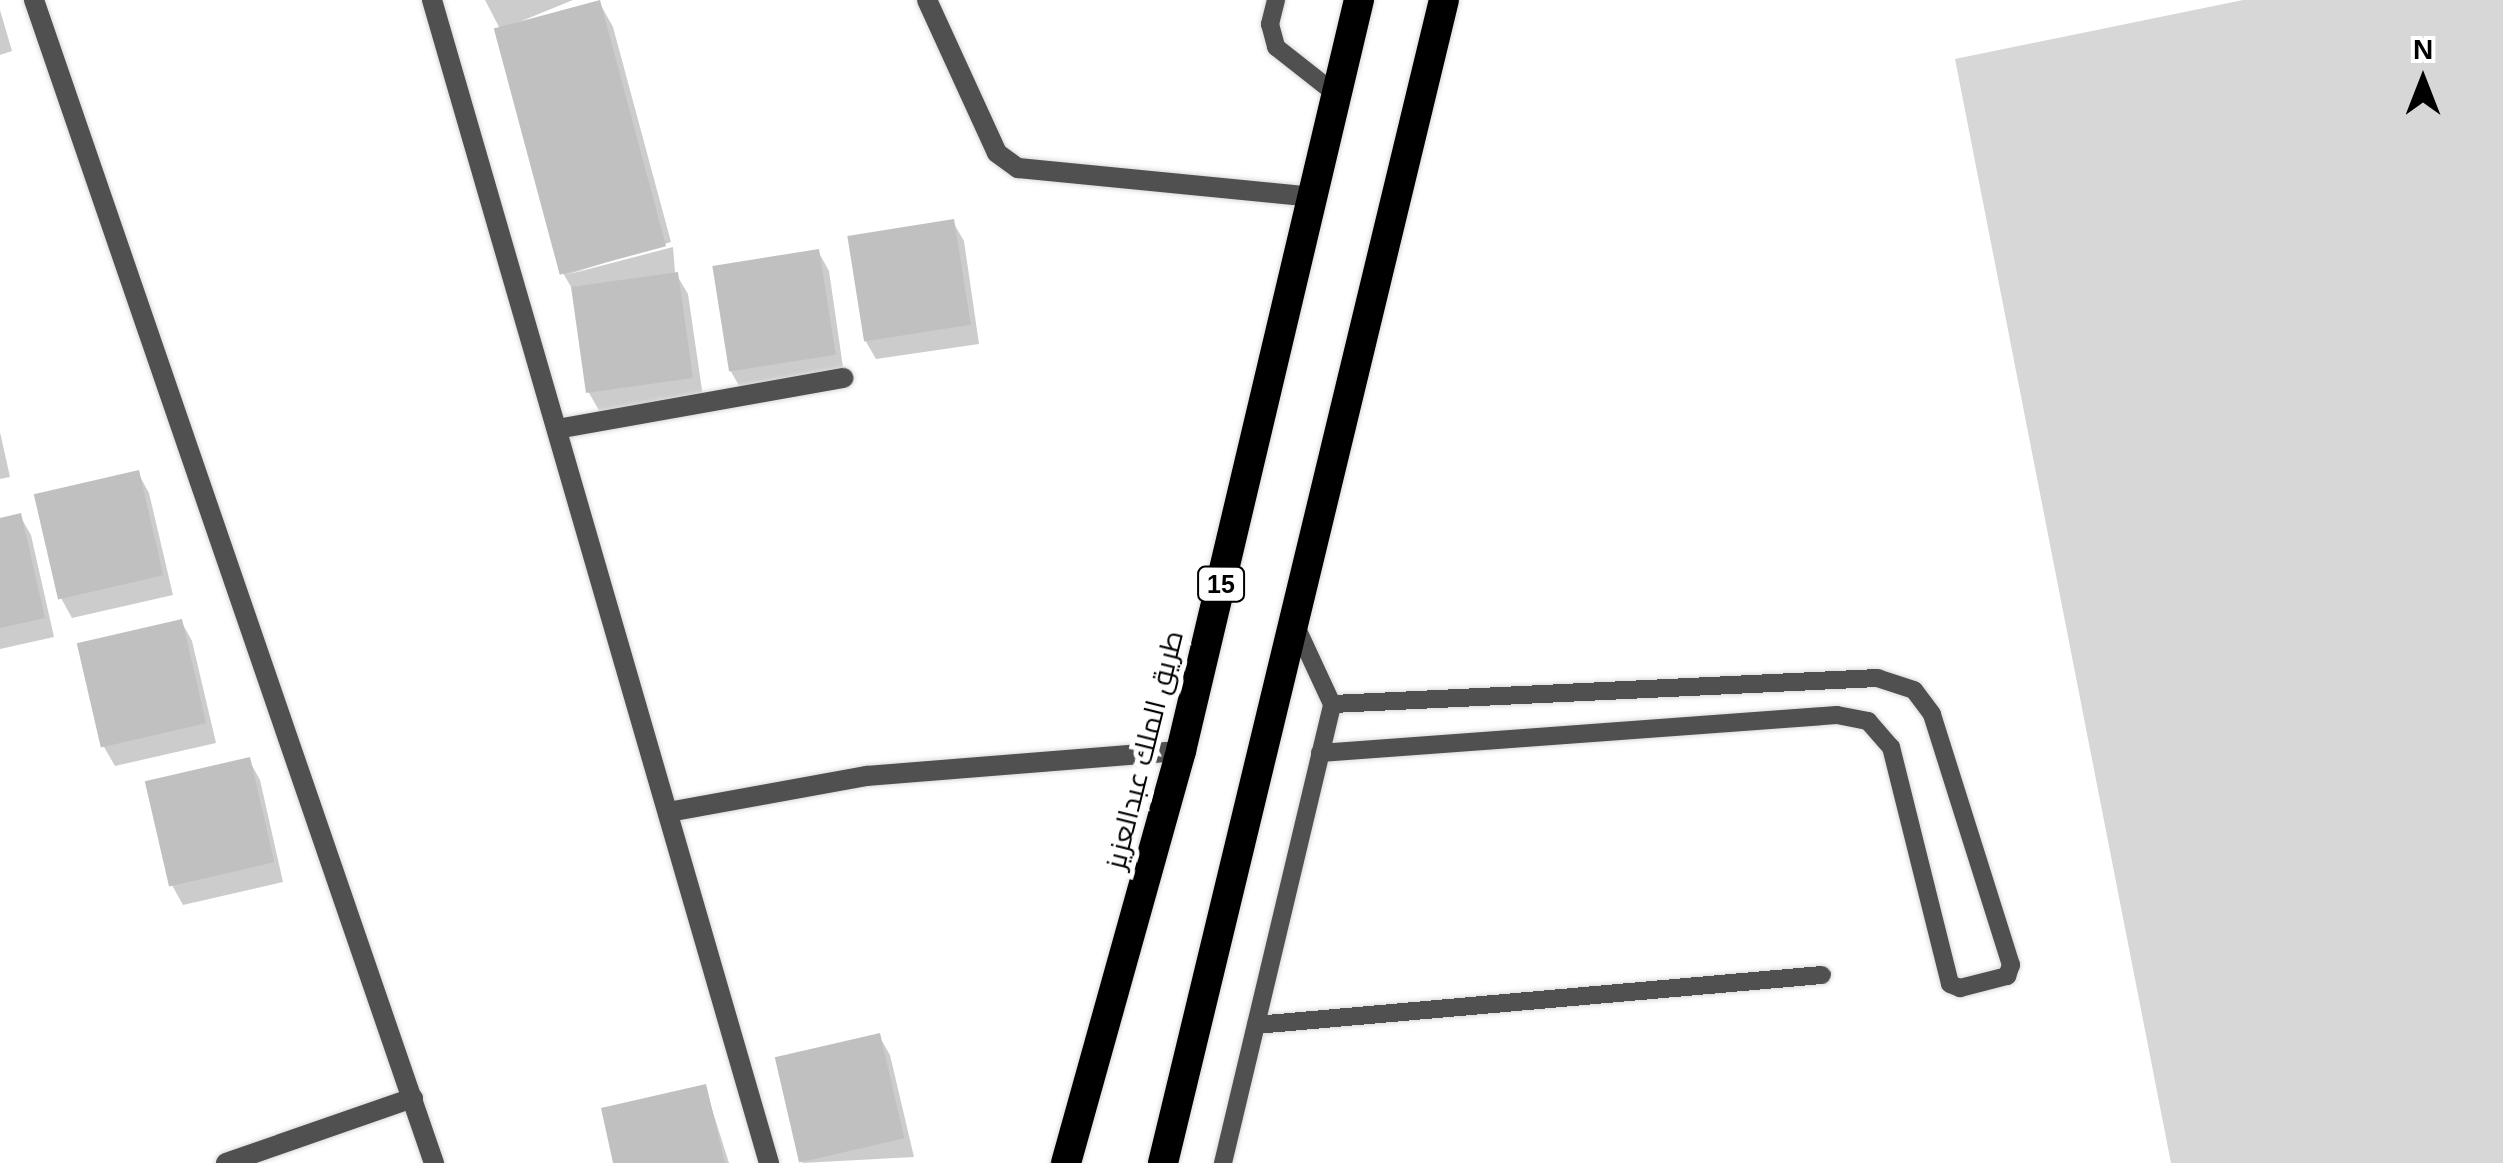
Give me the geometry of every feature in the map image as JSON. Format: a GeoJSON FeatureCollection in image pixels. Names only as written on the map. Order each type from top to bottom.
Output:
{"type":"FeatureCollection","features":[{"type":"Feature","properties":{"kind":"highway","name":"طريق الملك عبدالعزيز"},"geometry":{"type":"LineString","coordinates":[[1066,1163],[1181,751],[1359,0]]}},
{"type":"Feature","properties":{"kind":"highway"},"geometry":{"type":"LineString","coordinates":[[1163,1163],[1444,0]]}},
{"type":"Feature","properties":{"kind":"street"},"geometry":{"type":"LineString","coordinates":[[34,0],[434,1163]]}},
{"type":"Feature","properties":{"kind":"street"},"geometry":{"type":"LineString","coordinates":[[432,0],[769,1163]]}},
{"type":"Feature","properties":{"kind":"street"},"geometry":{"type":"LineString","coordinates":[[927,0],[997,153],[1018,168],[1312,197]]}},
{"type":"Feature","properties":{"kind":"street"},"geometry":{"type":"LineString","coordinates":[[556,429],[844,378]]}},
{"type":"Feature","properties":{"kind":"street"},"geometry":{"type":"LineString","coordinates":[[668,812],[867,776],[1181,751]]}},
{"type":"Feature","properties":{"kind":"street"},"geometry":{"type":"LineString","coordinates":[[226,1163],[413,1098]]}},
{"type":"Feature","properties":{"kind":"lane"},"geometry":{"type":"LineString","coordinates":[[1276,0],[1270,24],[1276,48],[1337,95]]}},
{"type":"Feature","properties":{"kind":"lane"},"geometry":{"type":"LineString","coordinates":[[1223,1163],[1332,704],[1293,622]]}},
{"type":"Feature","properties":{"kind":"lane"},"geometry":{"type":"LineString","coordinates":[[1320,753],[1837,715],[1868,720],[1890,747],[1950,984],[1960,988],[2007,976],[2011,965],[1932,714],[1914,690],[1878,678],[1332,704]]}},
{"type":"Feature","properties":{"kind":"lane"},"geometry":{"type":"LineString","coordinates":[[1256,1024],[1822,975]]}},
{"type":"Feature","properties":{"kind":"shaded area"},"geometry":{"type":"Polygon","coordinates":[[[2243,0],[2503,0],[2503,1163],[2171,1163],[1955,59],[2243,0]]]}},
{"type":"Feature","properties":{"kind":"building"},"geometry":{"type":"Polygon","coordinates":[[[600,0],[666,246],[560,275],[494,28],[600,0]]]}},
{"type":"Feature","properties":{"kind":"building"},"geometry":{"type":"Polygon","coordinates":[[[954,219],[971,325],[864,342],[847,236],[954,219]]]}},
{"type":"Feature","properties":{"kind":"building"},"geometry":{"type":"Polygon","coordinates":[[[819,249],[836,355],[729,372],[712,266],[819,249]]]}},
{"type":"Feature","properties":{"kind":"building"},"geometry":{"type":"Polygon","coordinates":[[[678,272],[693,378],[586,393],[571,287],[678,272]]]}},
{"type":"Feature","properties":{"kind":"building"},"geometry":{"type":"Polygon","coordinates":[[[139,470],[163,575],[58,600],[34,494],[139,470]]]}},
{"type":"Feature","properties":{"kind":"building"},"geometry":{"type":"Polygon","coordinates":[[[21,513],[45,618],[0,628],[0,518],[21,513]]]}},
{"type":"Feature","properties":{"kind":"building"},"geometry":{"type":"Polygon","coordinates":[[[182,619],[206,723],[101,748],[77,643],[182,619]]]}},
{"type":"Feature","properties":{"kind":"building"},"geometry":{"type":"Polygon","coordinates":[[[250,757],[274,862],[169,887],[145,781],[250,757]]]}},
{"type":"Feature","properties":{"kind":"building"},"geometry":{"type":"Polygon","coordinates":[[[880,1033],[904,1138],[799,1163],[775,1057],[880,1033]]]}},
{"type":"Feature","properties":{"kind":"building"},"geometry":{"type":"Polygon","coordinates":[[[706,1084],[725,1163],[613,1163],[601,1108],[706,1084]]]}}]}
